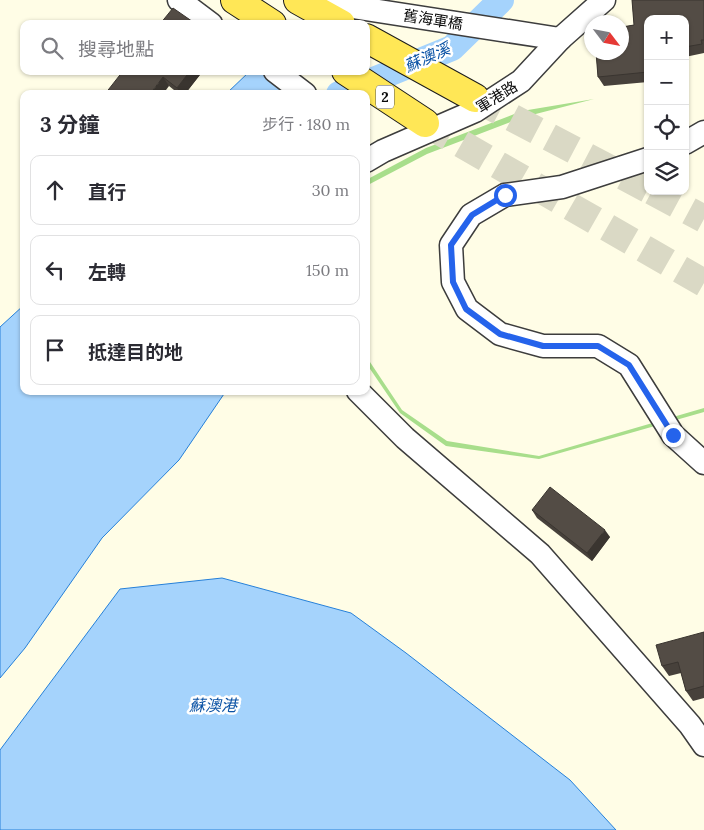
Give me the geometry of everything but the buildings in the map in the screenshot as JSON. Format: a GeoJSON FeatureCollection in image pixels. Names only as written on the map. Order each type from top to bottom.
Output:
{"type":"FeatureCollection","features":[{"type":"Feature","properties":{"kind":"main road"},"geometry":{"type":"LineString","coordinates":[[235,0],[266,20]]}},
{"type":"Feature","properties":{"kind":"main road"},"geometry":{"type":"LineString","coordinates":[[298,0],[334,20]]}},
{"type":"Feature","properties":{"kind":"main road"},"geometry":{"type":"LineString","coordinates":[[370,40],[475,98]]}},
{"type":"Feature","properties":{"kind":"main road","name":"2"},"geometry":{"type":"LineString","coordinates":[[352,75],[425,123]]}},
{"type":"Feature","properties":{"kind":"street"},"geometry":{"type":"LineString","coordinates":[[179,0],[206,20]]}},
{"type":"Feature","properties":{"kind":"street","name":"舊海軍橋"},"geometry":{"type":"LineString","coordinates":[[307,0],[560,40]]}},
{"type":"Feature","properties":{"kind":"street","name":"軍港路"},"geometry":{"type":"LineString","coordinates":[[372,150],[475,111],[522,81],[560,40],[604,0]]}},
{"type":"Feature","properties":{"kind":"street"},"geometry":{"type":"LineString","coordinates":[[280,75],[300,90]]}},
{"type":"Feature","properties":{"kind":"street"},"geometry":{"type":"LineString","coordinates":[[689,141],[704,132]]}},
{"type":"Feature","properties":{"kind":"street"},"geometry":{"type":"LineString","coordinates":[[644,160],[562,187],[505,195],[472,215],[451,245],[453,282],[466,309],[500,334],[543,346],[598,346],[629,365],[673,435],[704,463]]}},
{"type":"Feature","properties":{"kind":"street"},"geometry":{"type":"LineString","coordinates":[[370,384],[404,438]]}},
{"type":"Feature","properties":{"kind":"street"},"geometry":{"type":"LineString","coordinates":[[362,395],[404,438],[540,554],[697,722],[704,745]]}},
{"type":"Feature","properties":{"kind":"green space"},"geometry":{"type":"Polygon","coordinates":[[[594,99],[524,117],[427,154],[370,184],[370,178],[426,148],[522,111],[594,99]]]}},
{"type":"Feature","properties":{"kind":"green space"},"geometry":{"type":"Polygon","coordinates":[[[370,362],[402,410],[447,441],[539,456],[704,408],[704,412],[539,459],[446,446],[400,413],[370,369],[370,362]]]}},
{"type":"Feature","properties":{"kind":"water"},"geometry":{"type":"Polygon","coordinates":[[[246,75],[266,75],[283,90],[230,90],[246,75]]]}},
{"type":"Feature","properties":{"kind":"water"},"geometry":{"type":"Polygon","coordinates":[[[20,309],[20,395],[223,395],[179,460],[102,538],[25,648],[0,678],[0,327],[20,309]]]}},
{"type":"Feature","properties":{"kind":"water","name":"蘇澳港"},"geometry":{"type":"Polygon","coordinates":[[[222,578],[351,613],[406,653],[570,780],[616,830],[0,830],[0,750],[120,589],[222,578]]]}},
{"type":"Feature","properties":{"kind":"waterway","name":"蘇澳溪"},"geometry":{"type":"LineString","coordinates":[[349,90],[452,48],[501,0]]}},
{"type":"Feature","properties":{"kind":"tunnel"},"geometry":{"type":"LineString","coordinates":[[475,98],[644,187]]}},
{"type":"Feature","properties":{"kind":"tunnel"},"geometry":{"type":"LineString","coordinates":[[425,123],[704,283]]}},
{"type":"Feature","properties":{"kind":"tunnel"},"geometry":{"type":"LineString","coordinates":[[659,195],[704,219]]}},
{"type":"Feature","properties":{"kind":"route"},"geometry":{"type":"LineString","coordinates":[[505,195],[472,215],[451,245],[453,282],[466,309],[500,334],[543,346],[598,346],[629,365],[673,435]]}}]}
